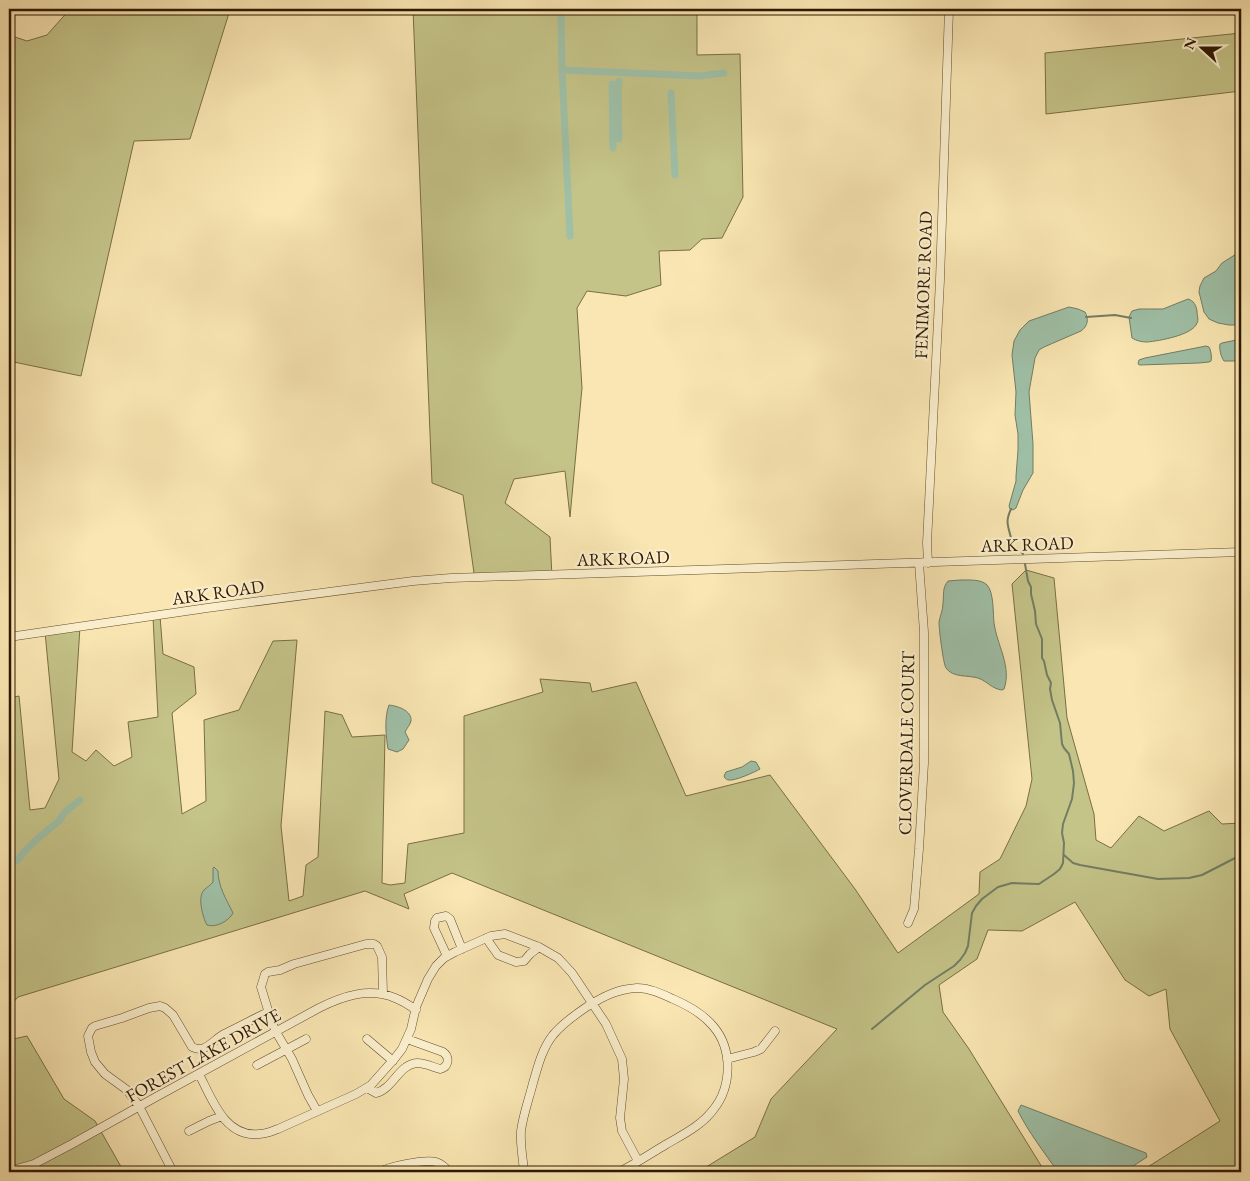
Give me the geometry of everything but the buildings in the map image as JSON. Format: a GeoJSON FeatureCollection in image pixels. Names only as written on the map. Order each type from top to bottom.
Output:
{"type":"FeatureCollection","features":[{"type":"Feature","properties":{"kind":"street","name":"FENIMORE ROAD"},"geometry":{"type":"LineString","coordinates":[[928,562],[927,543],[940,280],[950,9]]}},
{"type":"Feature","properties":{"kind":"street","name":"ARK ROAD"},"geometry":{"type":"LineString","coordinates":[[9,637],[216,607],[413,581],[451,578],[1241,552]]}},
{"type":"Feature","properties":{"kind":"street","name":"CLOVERDALE COURT"},"geometry":{"type":"LineString","coordinates":[[908,923],[914,909],[924,763],[924,632],[919,563]]}},
{"type":"Feature","properties":{"kind":"street"},"geometry":{"type":"LineString","coordinates":[[446,956],[434,928],[437,918],[446,916],[450,919],[462,949]]}},
{"type":"Feature","properties":{"kind":"street"},"geometry":{"type":"LineString","coordinates":[[199,1074],[222,1116],[229,1124],[246,1134],[259,1134],[278,1129],[356,1094],[367,1088],[384,1072],[402,1049],[431,972],[441,960],[495,934],[505,934],[539,947],[563,962],[609,1028],[622,1058],[624,1079],[620,1125],[638,1161]]}},
{"type":"Feature","properties":{"kind":"street"},"geometry":{"type":"LineString","coordinates":[[486,938],[498,955],[516,962],[524,961],[539,947]]}},
{"type":"Feature","properties":{"kind":"street"},"geometry":{"type":"LineString","coordinates":[[317,1111],[276,1032],[268,1012],[260,987],[265,974],[366,944],[374,944],[380,953],[383,973],[383,994]]}},
{"type":"Feature","properties":{"kind":"street"},"geometry":{"type":"LineString","coordinates":[[524,1172],[521,1154],[521,1132],[524,1115],[546,1045],[554,1033],[564,1024],[593,1003],[609,994],[637,988],[661,993],[683,1003],[710,1022],[715,1027],[725,1046],[727,1075],[724,1091],[709,1115],[686,1133],[619,1172]]}},
{"type":"Feature","properties":{"kind":"street","name":"FOREST LAKE DRIVE"},"geometry":{"type":"LineString","coordinates":[[9,1172],[44,1159],[337,1000],[364,993],[383,994],[400,1000],[416,1010]]}},
{"type":"Feature","properties":{"kind":"street"},"geometry":{"type":"LineString","coordinates":[[173,1172],[139,1106],[127,1090],[105,1074],[96,1062],[91,1052],[88,1036],[92,1028],[105,1022],[160,1006],[170,1011],[192,1047],[201,1049],[225,1034],[268,1012]]}},
{"type":"Feature","properties":{"kind":"street"},"geometry":{"type":"LineString","coordinates":[[727,1059],[761,1049],[775,1031]]}},
{"type":"Feature","properties":{"kind":"street"},"geometry":{"type":"LineString","coordinates":[[257,1066],[306,1038]]}},
{"type":"Feature","properties":{"kind":"street"},"geometry":{"type":"LineString","coordinates":[[367,1039],[393,1060]]}},
{"type":"Feature","properties":{"kind":"street"},"geometry":{"type":"LineString","coordinates":[[367,1088],[376,1094],[381,1092],[403,1070],[412,1064],[421,1063],[440,1069],[447,1064],[448,1057],[443,1052],[407,1039]]}},
{"type":"Feature","properties":{"kind":"street"},"geometry":{"type":"LineString","coordinates":[[189,1131],[222,1116]]}},
{"type":"Feature","properties":{"kind":"street"},"geometry":{"type":"LineString","coordinates":[[380,1172],[389,1168],[426,1161],[439,1163],[449,1172]]}},
{"type":"Feature","properties":{"kind":"shaded area"},"geometry":{"type":"Polygon","coordinates":[[[70,9],[229,9],[190,139],[134,141],[81,376],[9,361],[9,35],[27,41],[47,35],[70,9]]]}},
{"type":"Feature","properties":{"kind":"shaded area"},"geometry":{"type":"Polygon","coordinates":[[[413,9],[697,9],[697,55],[740,54],[743,197],[722,238],[702,239],[690,250],[659,251],[661,285],[626,296],[587,291],[577,308],[582,388],[570,517],[565,471],[514,479],[505,503],[550,537],[552,577],[475,580],[463,495],[432,483],[413,9]]]}},
{"type":"Feature","properties":{"kind":"shaded area"},"geometry":{"type":"Polygon","coordinates":[[[1241,33],[1241,91],[1046,114],[1045,53],[1241,33]]]}},
{"type":"Feature","properties":{"kind":"shaded area"},"geometry":{"type":"Polygon","coordinates":[[[1241,251],[1241,322],[1234,325],[1218,323],[1209,319],[1204,312],[1199,292],[1200,286],[1204,278],[1216,271],[1222,263],[1241,251]]]}},
{"type":"Feature","properties":{"kind":"shaded area"},"geometry":{"type":"Polygon","coordinates":[[[1188,299],[1195,305],[1198,319],[1198,322],[1189,331],[1175,337],[1147,342],[1141,342],[1132,338],[1129,317],[1132,311],[1139,309],[1163,309],[1188,299]]]}},
{"type":"Feature","properties":{"kind":"shaded area"},"geometry":{"type":"Polygon","coordinates":[[[1069,307],[1085,312],[1087,322],[1081,331],[1039,350],[1035,358],[1029,392],[1033,473],[1023,490],[1016,508],[1013,510],[1009,506],[1016,481],[1018,450],[1015,415],[1016,392],[1012,355],[1014,341],[1020,330],[1029,321],[1069,307]]]}},
{"type":"Feature","properties":{"kind":"shaded area"},"geometry":{"type":"Polygon","coordinates":[[[1241,339],[1241,361],[1224,361],[1220,353],[1220,344],[1241,339]]]}},
{"type":"Feature","properties":{"kind":"shaded area"},"geometry":{"type":"Polygon","coordinates":[[[1209,347],[1211,352],[1211,361],[1209,362],[1138,364],[1139,360],[1145,358],[1209,347]]]}},
{"type":"Feature","properties":{"kind":"shaded area"},"geometry":{"type":"Polygon","coordinates":[[[1026,570],[1054,578],[1067,718],[1094,814],[1096,840],[1111,848],[1139,816],[1164,831],[1209,811],[1222,824],[1241,823],[1241,1172],[1140,1172],[1220,1121],[1170,1029],[1166,989],[1149,996],[1125,980],[1075,902],[1022,931],[988,930],[977,959],[939,985],[943,1012],[969,1049],[1045,1172],[698,1172],[755,1137],[771,1099],[837,1029],[452,873],[404,894],[409,909],[365,891],[18,997],[9,1007],[9,698],[19,696],[30,810],[45,808],[59,779],[45,632],[80,627],[72,752],[86,761],[96,750],[114,766],[132,757],[128,722],[158,717],[153,617],[160,616],[163,654],[194,667],[196,694],[172,713],[182,814],[206,801],[204,720],[239,710],[273,641],[297,640],[281,826],[289,901],[303,896],[306,865],[318,857],[325,711],[342,715],[352,737],[385,735],[382,883],[390,885],[405,883],[408,844],[464,833],[464,716],[543,692],[540,679],[590,683],[592,692],[636,682],[686,796],[770,775],[855,889],[898,953],[979,894],[980,872],[1000,859],[1026,806],[1032,779],[1012,584],[1026,570]]]}},
{"type":"Feature","properties":{"kind":"shaded area"},"geometry":{"type":"Polygon","coordinates":[[[948,581],[982,582],[989,588],[992,598],[994,623],[1005,664],[1006,681],[1002,690],[978,678],[961,676],[946,668],[942,653],[939,622],[943,608],[944,589],[948,581]]]}},
{"type":"Feature","properties":{"kind":"shaded area"},"geometry":{"type":"Polygon","coordinates":[[[389,705],[407,711],[411,717],[411,722],[405,732],[409,740],[403,749],[397,752],[388,749],[386,721],[389,705]]]}},
{"type":"Feature","properties":{"kind":"shaded area"},"geometry":{"type":"Polygon","coordinates":[[[751,761],[756,762],[760,769],[736,779],[728,780],[725,778],[726,772],[742,767],[751,761]]]}},
{"type":"Feature","properties":{"kind":"shaded area"},"geometry":{"type":"Polygon","coordinates":[[[214,867],[218,871],[221,887],[233,913],[229,919],[211,926],[207,925],[204,918],[201,908],[201,897],[204,890],[213,882],[214,867]]]}},
{"type":"Feature","properties":{"kind":"shaded area"},"geometry":{"type":"Polygon","coordinates":[[[27,1036],[64,1099],[95,1121],[124,1172],[15,1172],[9,1170],[9,1040],[27,1036]]]}},
{"type":"Feature","properties":{"kind":"shaded area"},"geometry":{"type":"Polygon","coordinates":[[[1021,1105],[1146,1153],[1147,1157],[1124,1172],[1058,1172],[1022,1119],[1018,1111],[1021,1105]]]}},
{"type":"Feature","properties":{"kind":"waterway"},"geometry":{"type":"LineString","coordinates":[[561,9],[570,236]]}},
{"type":"Feature","properties":{"kind":"waterway"},"geometry":{"type":"LineString","coordinates":[[562,70],[700,76],[724,73]]}},
{"type":"Feature","properties":{"kind":"waterway"},"geometry":{"type":"LineString","coordinates":[[619,81],[619,139]]}},
{"type":"Feature","properties":{"kind":"waterway"},"geometry":{"type":"LineString","coordinates":[[612,84],[613,148]]}},
{"type":"Feature","properties":{"kind":"waterway"},"geometry":{"type":"LineString","coordinates":[[671,93],[675,175]]}},
{"type":"Feature","properties":{"kind":"waterway"},"geometry":{"type":"LineString","coordinates":[[1086,317],[1115,315],[1131,318]]}},
{"type":"Feature","properties":{"kind":"waterway"},"geometry":{"type":"LineString","coordinates":[[1011,509],[1008,524],[1012,544],[1023,554]]}},
{"type":"Feature","properties":{"kind":"waterway"},"geometry":{"type":"LineString","coordinates":[[872,1029],[925,985],[960,960],[968,946],[972,913],[982,899],[998,887],[1012,883],[1039,884],[1060,869],[1063,863],[1064,843],[1062,833],[1063,824],[1072,799],[1073,771],[1069,754],[1062,744],[1060,723],[1050,689],[1051,683],[1042,658],[1042,639],[1036,624],[1031,587],[1025,564]]}},
{"type":"Feature","properties":{"kind":"waterway"},"geometry":{"type":"LineString","coordinates":[[9,862],[18,860],[36,840],[80,800]]}},
{"type":"Feature","properties":{"kind":"waterway"},"geometry":{"type":"LineString","coordinates":[[1064,855],[1073,863],[1080,865],[1158,879],[1189,878],[1202,875],[1241,855]]}}]}
